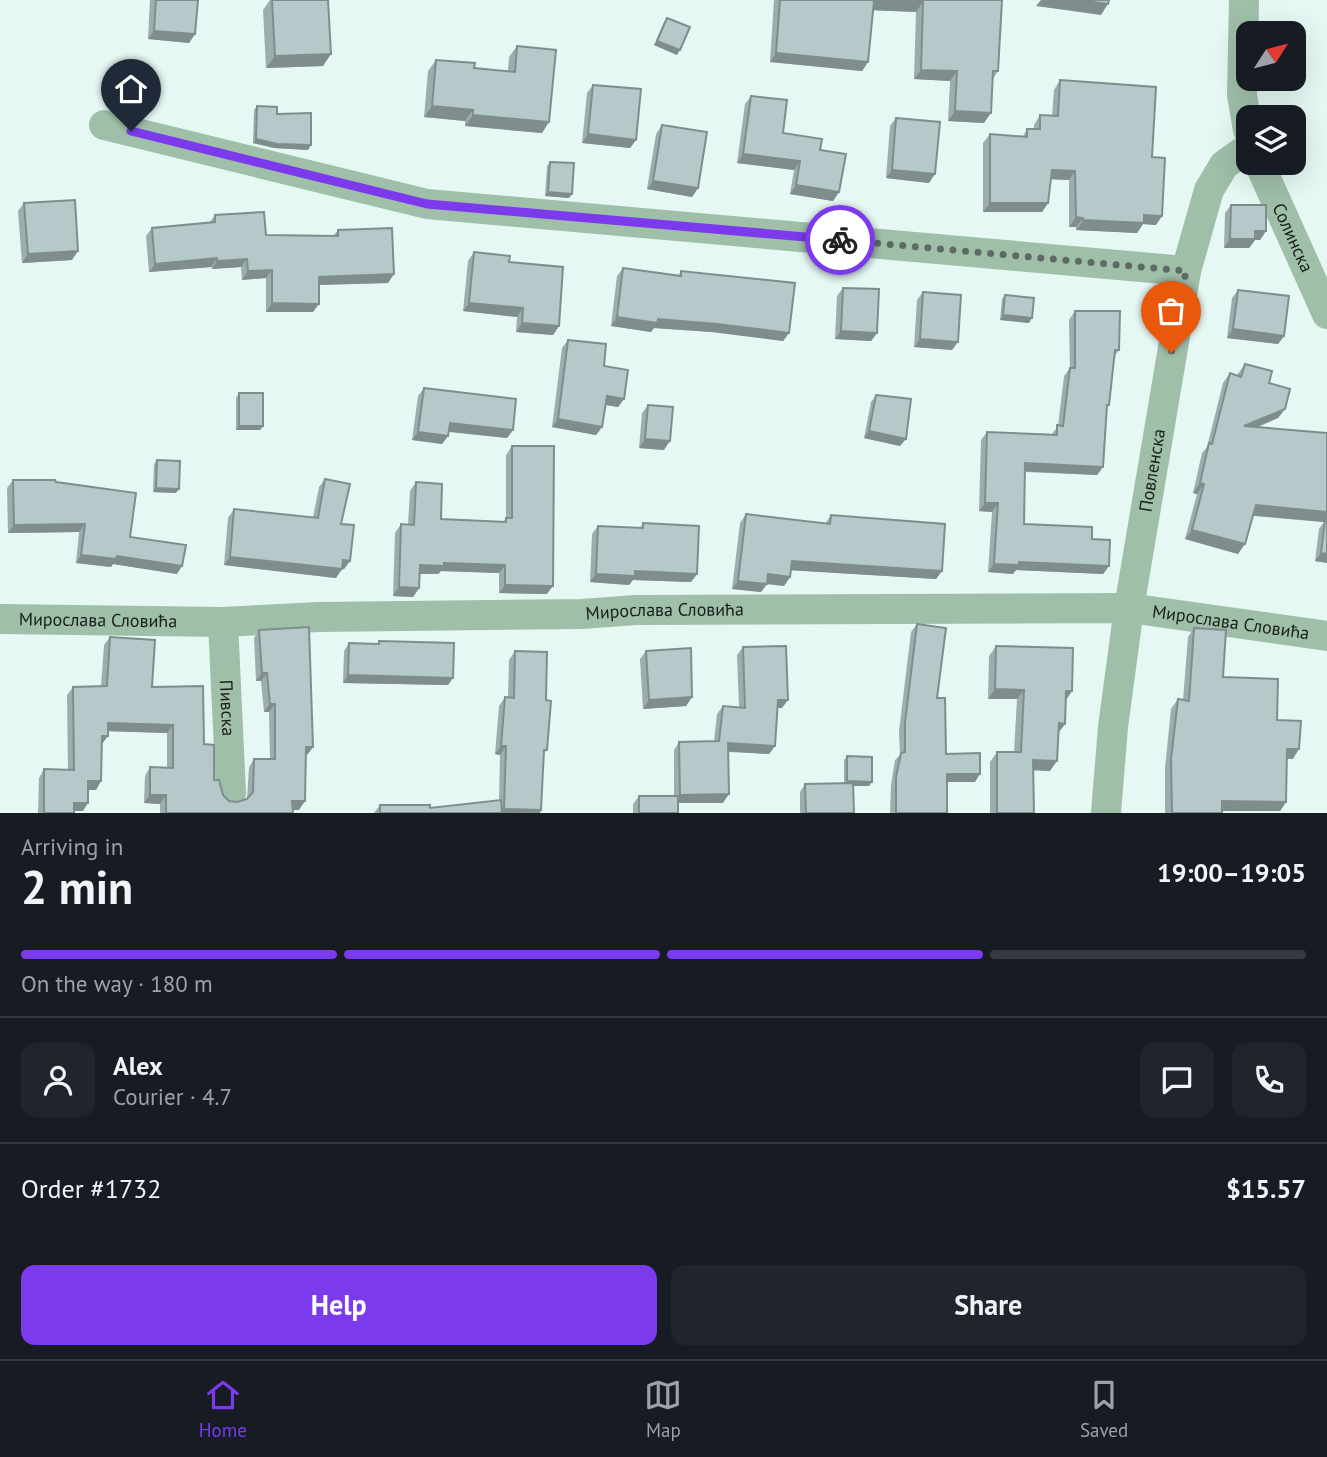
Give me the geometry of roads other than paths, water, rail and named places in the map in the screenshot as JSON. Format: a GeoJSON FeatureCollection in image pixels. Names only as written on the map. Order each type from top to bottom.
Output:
{"type":"FeatureCollection","features":[{"type":"Feature","properties":{"kind":"street"},"geometry":{"type":"LineString","coordinates":[[1244,0],[1244,105]]}},
{"type":"Feature","properties":{"kind":"street"},"geometry":{"type":"LineString","coordinates":[[104,125],[427,204],[1186,271]]}},
{"type":"Feature","properties":{"kind":"street","name":"Повленска"},"geometry":{"type":"LineString","coordinates":[[1107,813],[1114,727],[1129,608],[1186,271],[1209,190],[1224,164],[1236,156]]}},
{"type":"Feature","properties":{"kind":"street","name":"Солинска"},"geometry":{"type":"LineString","coordinates":[[1264,175],[1327,314]]}},
{"type":"Feature","properties":{"kind":"street","name":"Мирослава Словића"},"geometry":{"type":"LineString","coordinates":[[0,619],[223,622],[319,617],[582,614],[636,610],[1129,608],[1327,636]]}},
{"type":"Feature","properties":{"kind":"street","name":"Пивска"},"geometry":{"type":"LineString","coordinates":[[223,622],[231,793]]}}]}
